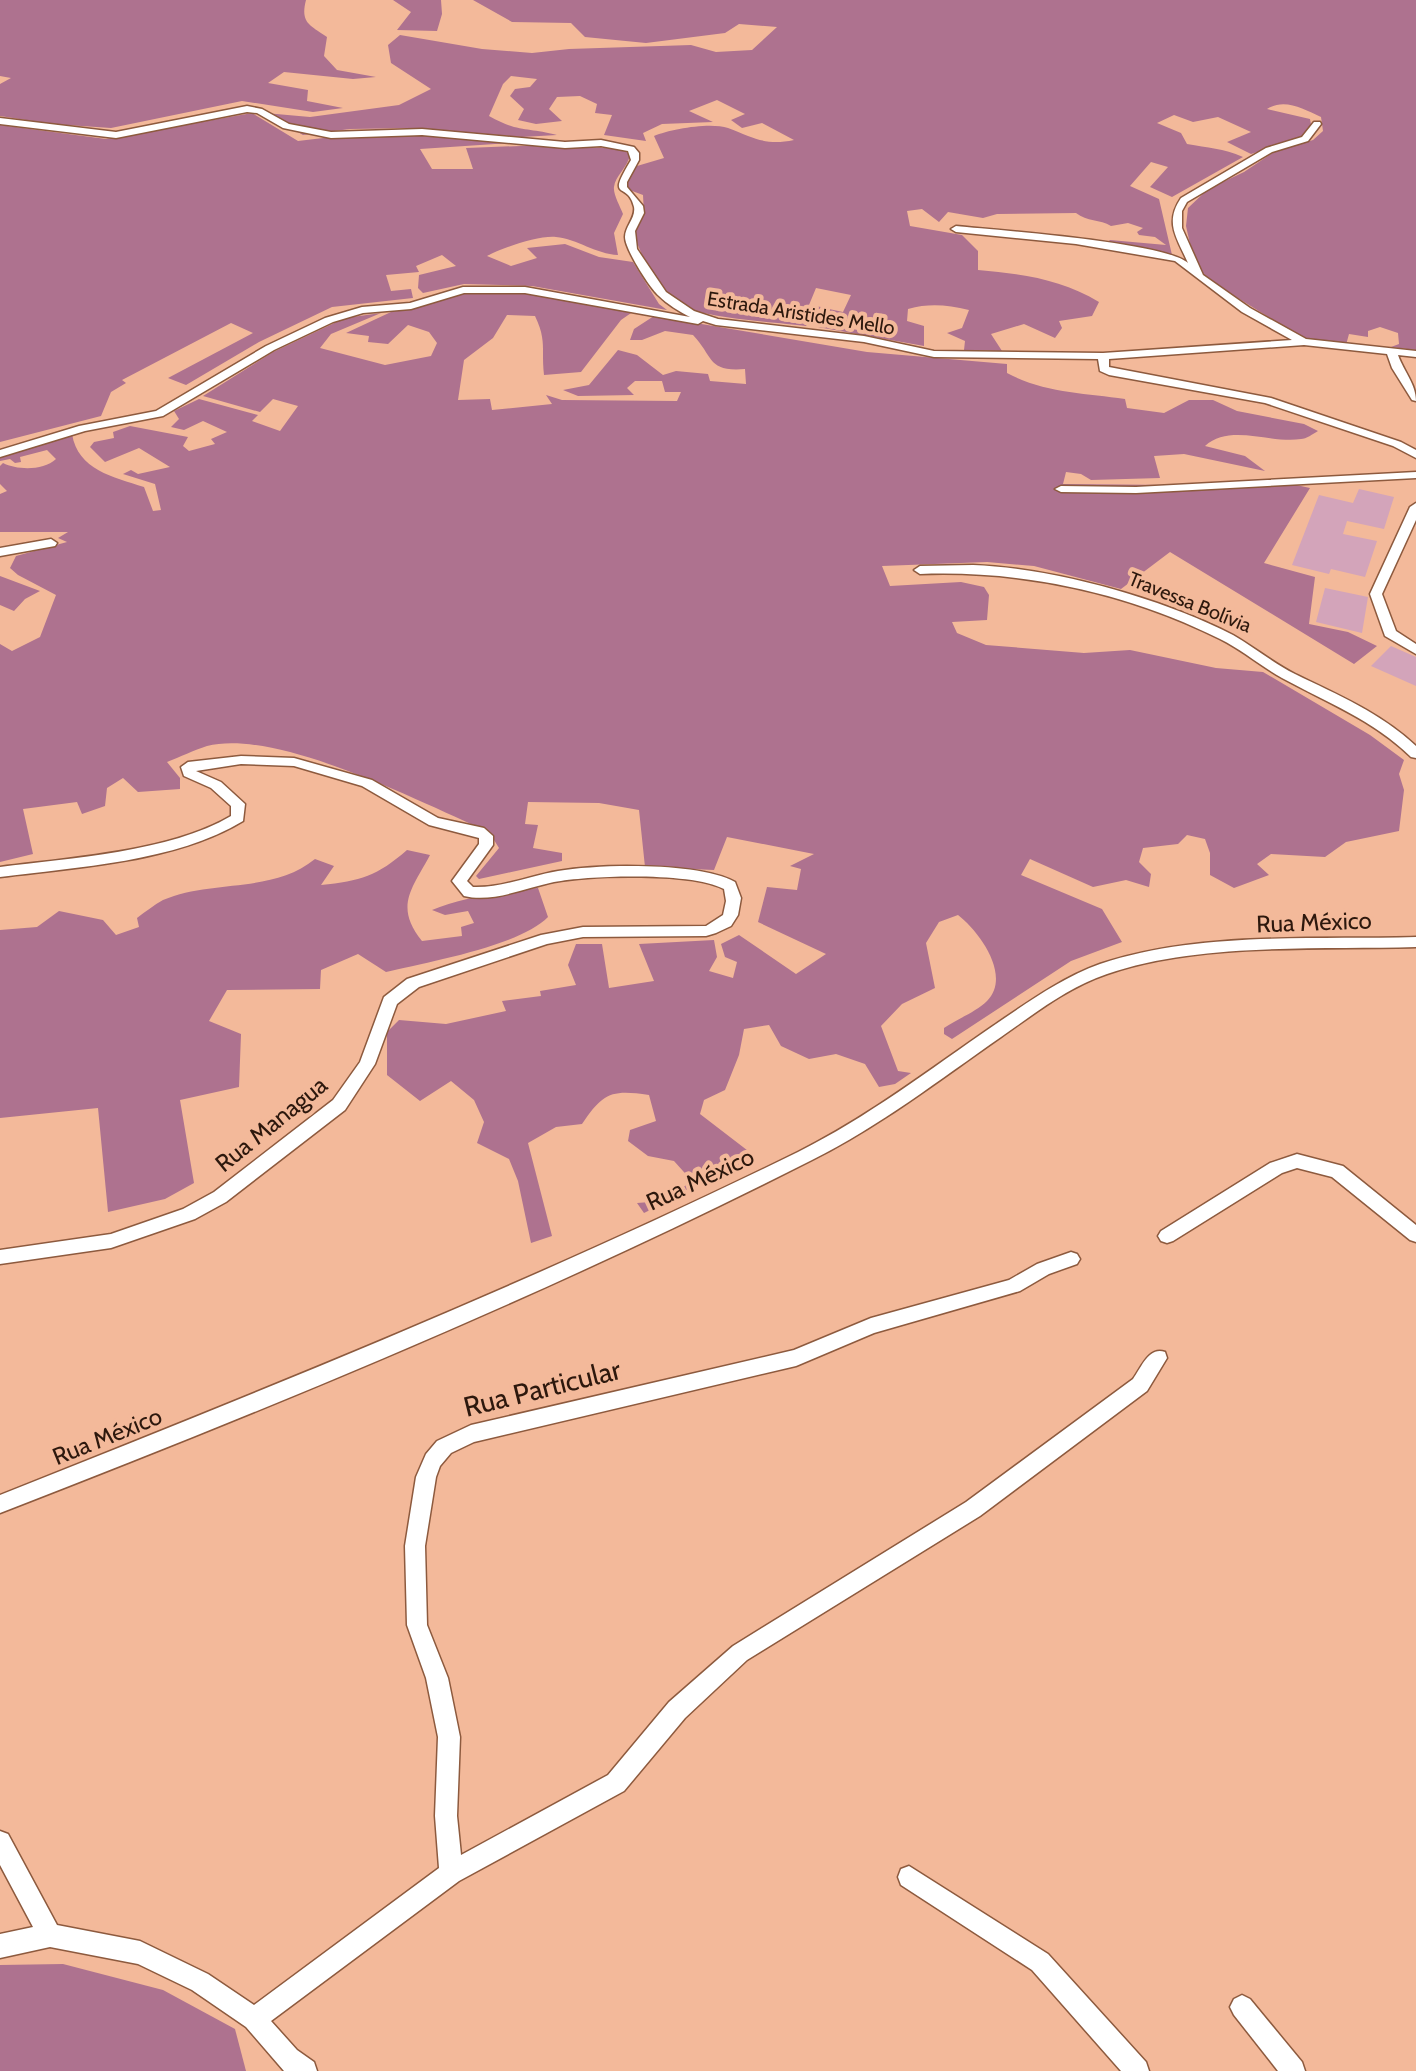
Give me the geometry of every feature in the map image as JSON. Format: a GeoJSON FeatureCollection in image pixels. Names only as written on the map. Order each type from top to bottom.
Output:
{"type":"FeatureCollection","features":[{"type":"Feature","properties":{"kind":"street","name":"Estrada Aristides Mello"},"geometry":{"type":"LineString","coordinates":[[0,121],[116,135],[247,109],[259,111],[286,126],[331,135],[422,132],[565,145],[601,143],[631,149],[635,160],[622,182],[623,188],[640,205],[631,231],[629,242],[632,249],[668,299],[690,313],[716,322],[864,339],[934,354],[1103,356],[1304,342],[1416,354]]}},
{"type":"Feature","properties":{"kind":"street"},"geometry":{"type":"LineString","coordinates":[[1199,277],[1177,228],[1177,211],[1184,200],[1249,160],[1305,139],[1317,124]]}},
{"type":"Feature","properties":{"kind":"street"},"geometry":{"type":"LineString","coordinates":[[956,229],[1076,241],[1171,256],[1246,310],[1304,342]]}},
{"type":"Feature","properties":{"kind":"street"},"geometry":{"type":"LineString","coordinates":[[0,454],[83,428],[159,414],[270,348],[344,315],[411,306],[463,290],[525,290],[681,320],[716,322]]}},
{"type":"Feature","properties":{"kind":"street"},"geometry":{"type":"LineString","coordinates":[[1392,352],[1397,368],[1416,398]]}},
{"type":"Feature","properties":{"kind":"street"},"geometry":{"type":"LineString","coordinates":[[1103,356],[1104,369],[1113,373],[1267,400],[1397,444],[1416,455]]}},
{"type":"Feature","properties":{"kind":"street"},"geometry":{"type":"LineString","coordinates":[[1061,489],[1136,490],[1416,475]]}},
{"type":"Feature","properties":{"kind":"street"},"geometry":{"type":"LineString","coordinates":[[1416,507],[1376,594],[1390,633],[1416,650]]}},
{"type":"Feature","properties":{"kind":"street"},"geometry":{"type":"LineString","coordinates":[[0,552],[51,543]]}},
{"type":"Feature","properties":{"kind":"street","name":"Travessa Bolívia"},"geometry":{"type":"LineString","coordinates":[[920,570],[1002,571],[1066,582],[1124,599],[1220,634],[1251,650],[1284,673],[1378,722],[1416,754]]}},
{"type":"Feature","properties":{"kind":"street","name":"Rua Managua"},"geometry":{"type":"LineString","coordinates":[[0,872],[77,862],[216,833],[238,818],[238,804],[216,785],[189,773],[188,767],[204,763],[271,760],[326,769],[367,783],[424,818],[479,831],[486,836],[486,845],[459,881],[469,892],[478,893],[567,874],[671,874],[708,876],[723,881],[731,887],[735,902],[730,919],[706,931],[583,932],[546,939],[413,983],[390,1001],[367,1064],[339,1105],[220,1197],[189,1214],[111,1241],[0,1257]]}},
{"type":"Feature","properties":{"kind":"street","name":"Rua México"},"geometry":{"type":"LineString","coordinates":[[0,1504],[389,1344],[591,1256],[804,1157],[864,1127],[924,1081],[1071,982],[1142,959],[1201,951],[1416,942]]}},
{"type":"Feature","properties":{"kind":"street"},"geometry":{"type":"LineString","coordinates":[[1167,1236],[1276,1168],[1297,1161],[1337,1171],[1416,1235]]}},
{"type":"Feature","properties":{"kind":"street","name":"Rua Particular"},"geometry":{"type":"LineString","coordinates":[[451,1873],[446,1816],[449,1737],[437,1678],[417,1625],[415,1546],[426,1477],[433,1460],[444,1447],[471,1434],[796,1358],[871,1326],[1014,1286],[1043,1269],[1071,1259]]}},
{"type":"Feature","properties":{"kind":"street"},"geometry":{"type":"LineString","coordinates":[[254,2019],[451,1873],[616,1783],[677,1710],[740,1653],[973,1509],[1140,1385],[1158,1358]]}},
{"type":"Feature","properties":{"kind":"street"},"geometry":{"type":"LineString","coordinates":[[0,1842],[50,1935]]}},
{"type":"Feature","properties":{"kind":"street"},"geometry":{"type":"LineString","coordinates":[[909,1877],[1040,1962],[1137,2071]]}},
{"type":"Feature","properties":{"kind":"street"},"geometry":{"type":"LineString","coordinates":[[0,1946],[50,1935],[140,1953],[200,1982],[254,2019],[288,2059],[305,2071]]}},
{"type":"Feature","properties":{"kind":"street"},"geometry":{"type":"LineString","coordinates":[[1242,2007],[1293,2071]]}},
{"type":"Feature","properties":{"kind":"shaded area"},"geometry":{"type":"Polygon","coordinates":[[[0,0],[306,0],[306,19],[327,37],[324,56],[337,70],[376,77],[353,79],[284,72],[268,83],[308,90],[307,101],[343,108],[313,112],[242,101],[111,128],[0,116],[0,84],[11,78],[0,76],[0,0]]]}},
{"type":"Feature","properties":{"kind":"shaded area"},"geometry":{"type":"Polygon","coordinates":[[[393,0],[441,0],[442,14],[437,31],[397,30],[411,12],[393,0]]]}},
{"type":"Feature","properties":{"kind":"shaded area"},"geometry":{"type":"Polygon","coordinates":[[[473,0],[1416,0],[1416,350],[1391,347],[1399,344],[1398,333],[1380,327],[1368,331],[1368,337],[1349,334],[1346,345],[1304,339],[1204,277],[1192,253],[1186,226],[1188,208],[1208,189],[1244,172],[1274,152],[1313,140],[1323,131],[1321,117],[1294,106],[1280,104],[1267,109],[1310,119],[1312,130],[1304,137],[1251,154],[1227,142],[1251,132],[1218,117],[1193,122],[1174,115],[1157,123],[1181,133],[1187,144],[1243,157],[1172,197],[1150,187],[1168,167],[1151,162],[1130,186],[1159,199],[1172,255],[1105,244],[1110,240],[1166,245],[1155,237],[1139,235],[1137,232],[1143,228],[1128,223],[1111,226],[1076,213],[997,214],[983,218],[948,212],[939,222],[922,209],[907,211],[910,226],[962,235],[978,251],[978,270],[1041,279],[1099,302],[1092,316],[1059,321],[1062,328],[1055,338],[1024,324],[991,334],[1002,351],[964,350],[965,341],[947,333],[962,328],[969,310],[953,307],[931,305],[908,309],[907,321],[924,326],[924,346],[818,327],[829,309],[843,312],[851,295],[816,288],[809,305],[821,307],[806,326],[717,316],[672,302],[654,280],[633,232],[644,215],[643,195],[624,188],[637,166],[664,158],[654,136],[680,129],[720,126],[768,141],[794,140],[762,123],[742,128],[731,120],[745,114],[717,100],[689,111],[713,122],[662,124],[643,133],[646,141],[604,135],[612,115],[595,113],[597,104],[580,96],[557,97],[549,109],[562,121],[536,124],[518,120],[524,109],[510,96],[515,89],[530,87],[537,79],[511,76],[503,84],[489,116],[516,127],[557,135],[522,137],[415,128],[350,129],[303,135],[265,113],[310,117],[399,105],[431,89],[391,63],[388,45],[400,35],[482,49],[532,53],[691,45],[716,52],[752,50],[777,27],[739,24],[725,33],[646,43],[585,37],[571,23],[512,22],[473,0]]]}},
{"type":"Feature","properties":{"kind":"shaded area"},"geometry":{"type":"Polygon","coordinates":[[[252,113],[298,141],[357,134],[417,132],[525,142],[420,149],[432,169],[473,169],[466,148],[547,145],[623,149],[630,155],[614,187],[623,214],[614,233],[618,255],[564,238],[549,237],[501,249],[487,256],[511,266],[537,258],[527,248],[565,244],[599,257],[633,262],[659,304],[667,310],[532,286],[464,284],[423,293],[418,288],[419,275],[456,266],[442,255],[416,266],[419,272],[386,275],[391,291],[411,289],[413,298],[332,307],[259,342],[186,385],[168,378],[253,333],[231,323],[122,380],[126,383],[111,392],[101,416],[0,442],[0,125],[106,139],[252,113]]]}},
{"type":"Feature","properties":{"kind":"shaded area"},"geometry":{"type":"Polygon","coordinates":[[[465,293],[530,294],[634,311],[621,320],[581,372],[544,375],[542,339],[535,316],[507,315],[493,338],[464,360],[458,400],[490,399],[492,410],[552,404],[546,395],[562,400],[677,401],[681,392],[665,392],[662,381],[635,381],[627,388],[634,395],[578,396],[563,390],[589,385],[618,350],[637,355],[663,375],[676,371],[708,374],[710,381],[746,384],[745,369],[717,365],[693,335],[665,331],[642,340],[630,340],[634,329],[654,316],[867,352],[1007,364],[1007,373],[1021,380],[1065,391],[1125,399],[1127,408],[1164,413],[1189,400],[1213,400],[1237,411],[1304,424],[1318,431],[1305,438],[1289,440],[1226,436],[1205,446],[1245,456],[1265,471],[1184,454],[1154,456],[1160,478],[1091,480],[1081,474],[1066,472],[1063,484],[1173,485],[1269,479],[1310,488],[1264,563],[1315,577],[1309,624],[1348,632],[1377,646],[1354,664],[1170,552],[1121,589],[1034,566],[987,562],[882,566],[890,586],[961,582],[984,587],[989,595],[987,620],[952,622],[957,633],[986,645],[1084,653],[1130,650],[1216,668],[1263,672],[1370,735],[1404,760],[1399,774],[1404,790],[1399,831],[1346,842],[1325,857],[1271,854],[1257,864],[1269,875],[1234,888],[1210,875],[1210,853],[1205,839],[1187,835],[1178,844],[1143,848],[1139,862],[1151,874],[1149,887],[1126,880],[1093,887],[1030,859],[1021,875],[1102,909],[1122,942],[1071,961],[952,1039],[944,1034],[944,1028],[987,1001],[994,991],[996,979],[990,955],[966,922],[958,915],[939,922],[926,943],[935,988],[902,1004],[881,1026],[898,1071],[911,1073],[895,1084],[879,1087],[865,1064],[836,1054],[809,1059],[781,1046],[769,1025],[744,1029],[739,1055],[725,1090],[704,1100],[700,1114],[756,1157],[644,1213],[637,1203],[663,1201],[692,1181],[674,1161],[648,1156],[628,1141],[630,1130],[656,1121],[649,1095],[617,1093],[609,1096],[596,1106],[582,1124],[556,1127],[528,1143],[552,1236],[531,1243],[518,1181],[509,1159],[477,1143],[484,1122],[474,1100],[451,1081],[420,1101],[387,1075],[387,1032],[399,1020],[446,1024],[506,1011],[502,1001],[541,996],[540,991],[576,985],[568,965],[576,944],[602,944],[609,988],[654,981],[639,944],[714,940],[717,957],[709,971],[733,978],[737,962],[725,957],[721,944],[739,935],[796,974],[826,954],[758,922],[767,887],[797,890],[801,869],[790,866],[814,854],[727,837],[714,870],[645,867],[639,810],[599,803],[528,802],[525,824],[538,825],[533,848],[562,853],[562,861],[479,879],[476,876],[499,848],[489,832],[349,771],[271,748],[236,743],[207,746],[167,762],[180,778],[180,789],[138,792],[123,778],[107,788],[105,806],[82,814],[77,802],[23,809],[33,854],[0,862],[0,644],[12,651],[40,637],[56,595],[10,568],[16,556],[67,542],[58,538],[68,532],[0,532],[0,494],[7,491],[0,484],[0,466],[3,463],[22,468],[37,467],[56,459],[47,450],[20,457],[21,462],[15,463],[10,459],[0,461],[0,456],[72,434],[81,456],[89,464],[109,475],[144,487],[153,511],[161,510],[155,484],[123,474],[131,470],[138,474],[170,467],[139,448],[105,462],[90,447],[94,442],[114,438],[113,432],[130,426],[188,437],[183,446],[189,451],[215,444],[211,439],[227,432],[203,421],[184,430],[171,427],[179,419],[174,411],[199,399],[258,415],[252,421],[280,431],[298,406],[273,399],[260,412],[203,396],[273,352],[345,318],[381,313],[331,334],[320,348],[385,365],[431,356],[437,343],[429,332],[408,325],[388,344],[368,342],[369,336],[346,333],[391,312],[465,293]]]}},
{"type":"Feature","properties":{"kind":"shaded area"},"geometry":{"type":"Polygon","coordinates":[[[1359,489],[1394,497],[1384,529],[1347,521],[1343,534],[1377,541],[1365,577],[1331,569],[1329,574],[1292,565],[1319,495],[1353,503],[1359,489]]]}},
{"type":"Feature","properties":{"kind":"shaded area"},"geometry":{"type":"Polygon","coordinates":[[[0,576],[40,591],[25,599],[14,611],[0,605],[0,576]]]}},
{"type":"Feature","properties":{"kind":"shaded area"},"geometry":{"type":"Polygon","coordinates":[[[1325,588],[1368,597],[1362,633],[1316,622],[1325,588]]]}},
{"type":"Feature","properties":{"kind":"shaded area"},"geometry":{"type":"Polygon","coordinates":[[[1391,646],[1416,657],[1416,686],[1371,666],[1391,646]]]}},
{"type":"Feature","properties":{"kind":"shaded area"},"geometry":{"type":"Polygon","coordinates":[[[407,850],[430,855],[412,888],[407,907],[409,918],[422,941],[462,936],[461,927],[474,923],[468,911],[445,915],[432,910],[484,895],[538,888],[548,917],[535,927],[495,945],[386,972],[358,954],[321,970],[320,989],[227,990],[209,1021],[241,1034],[239,1087],[180,1100],[194,1183],[165,1199],[108,1212],[98,1108],[0,1118],[0,930],[37,927],[59,911],[103,920],[116,935],[139,927],[137,918],[163,900],[182,894],[280,877],[315,859],[334,866],[321,885],[347,882],[387,866],[407,850]]]}},
{"type":"Feature","properties":{"kind":"shaded area"},"geometry":{"type":"Polygon","coordinates":[[[63,1964],[163,1990],[235,2029],[246,2071],[0,2071],[0,1965],[63,1964]]]}}]}
